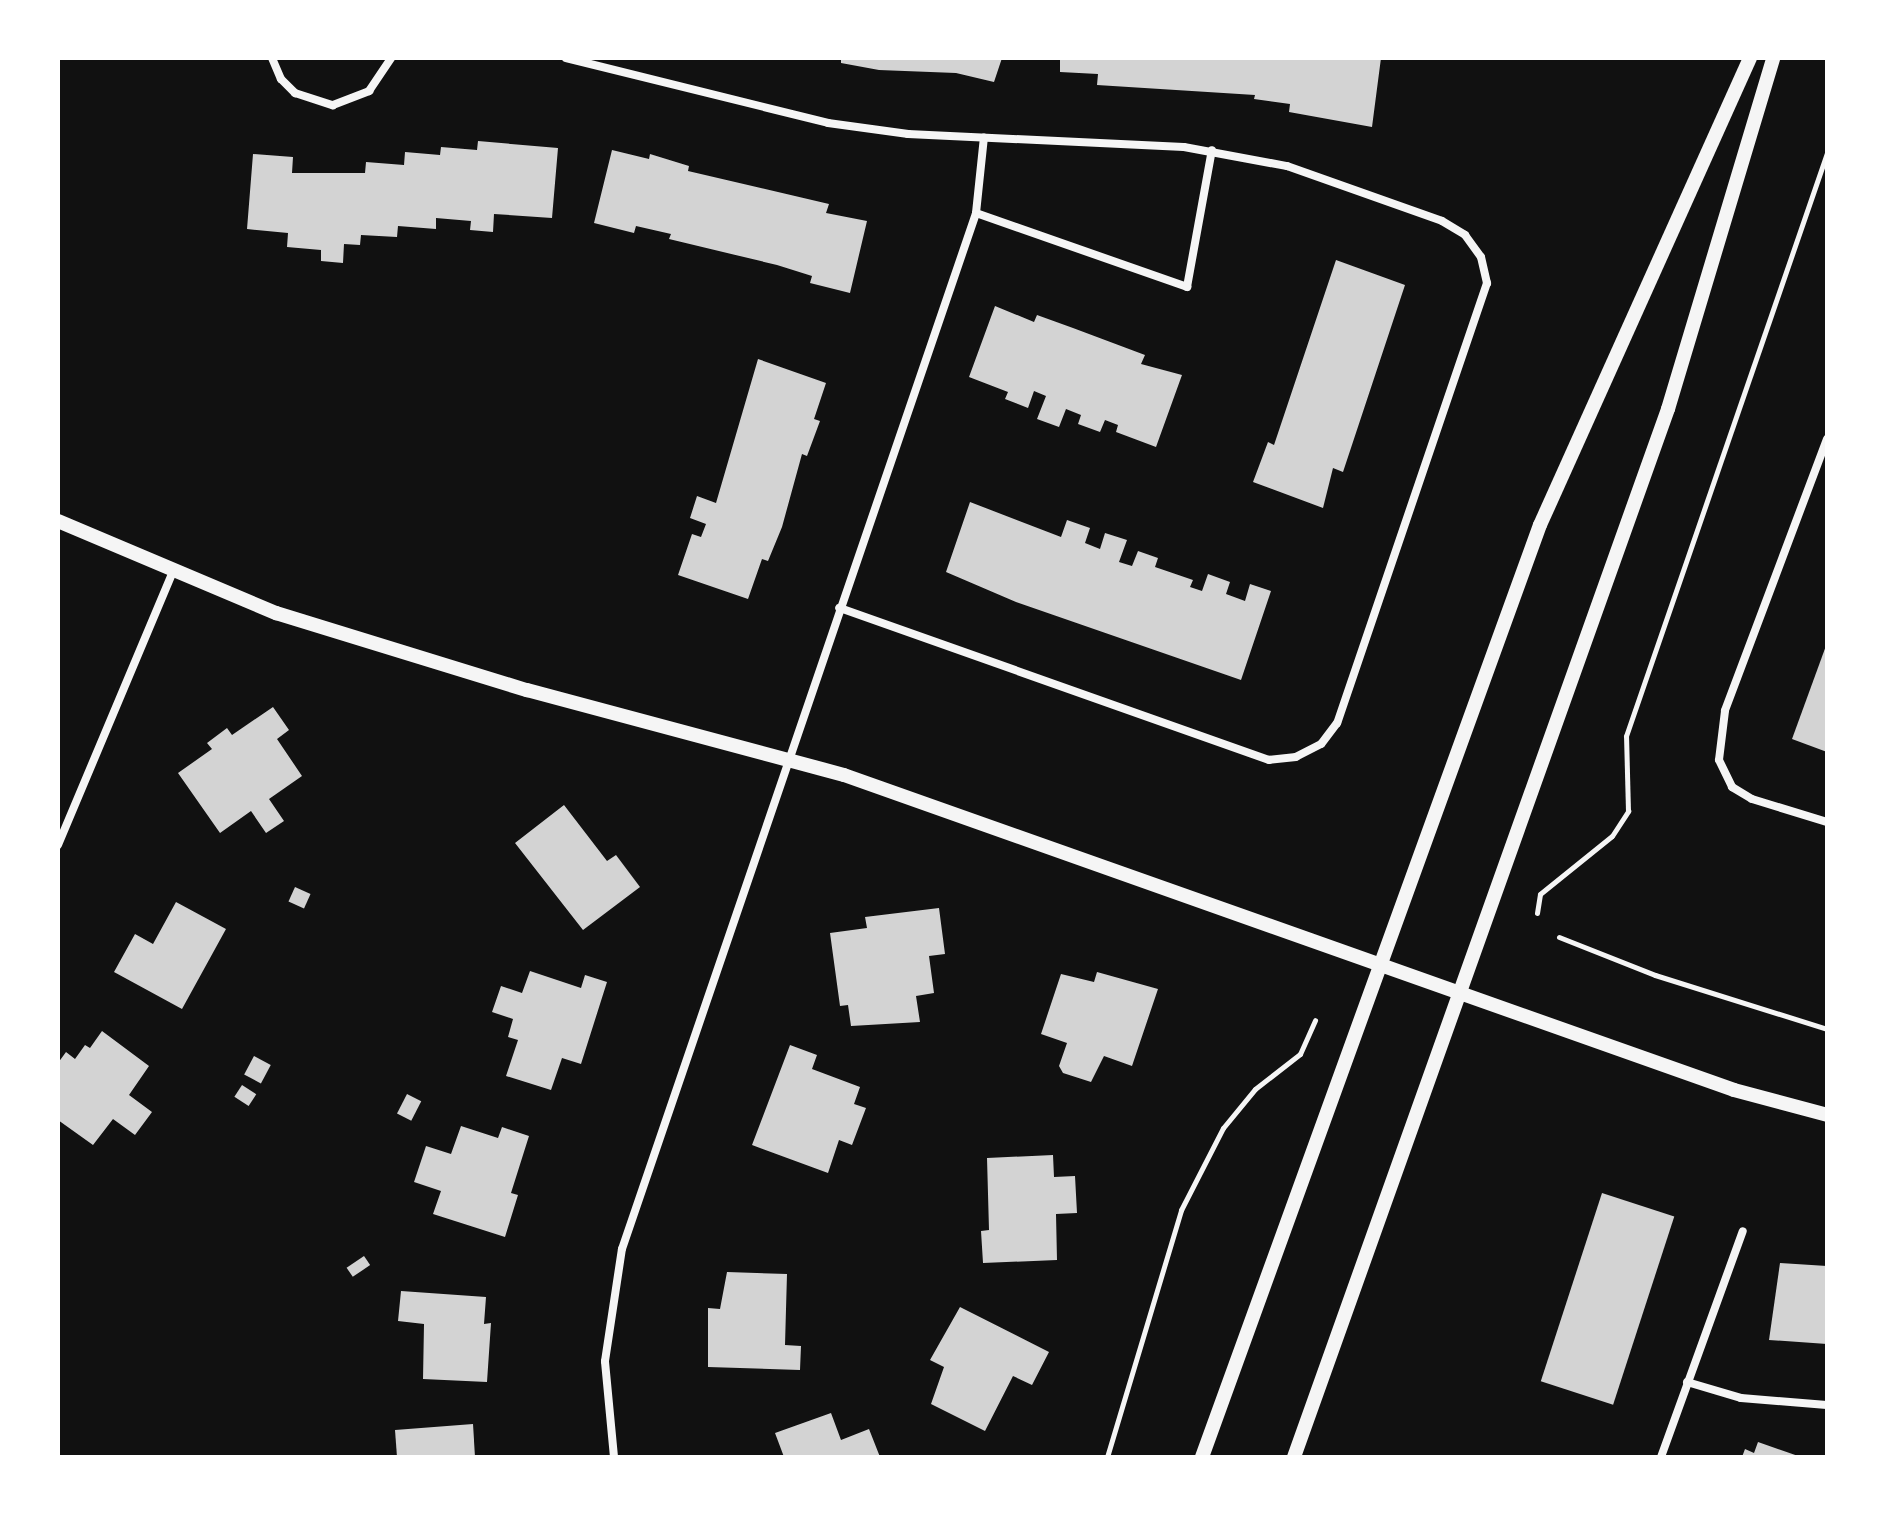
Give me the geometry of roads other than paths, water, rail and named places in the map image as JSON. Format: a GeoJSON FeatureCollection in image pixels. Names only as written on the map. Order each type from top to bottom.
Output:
{"type":"FeatureCollection","features":[{"type":"Feature","properties":{"kind":"street"},"geometry":{"type":"LineString","coordinates":[[272,58],[281,79],[295,93],[333,105],[369,91],[391,58]]}},
{"type":"Feature","properties":{"kind":"street"},"geometry":{"type":"LineString","coordinates":[[566,58],[828,123],[984,137],[1212,150],[1287,166],[1442,221],[1465,235],[1481,257],[1487,283],[1337,723],[1321,744],[1296,757],[1269,760],[839,608]]}},
{"type":"Feature","properties":{"kind":"street"},"geometry":{"type":"LineString","coordinates":[[1202,1457],[1378,963],[1540,525],[1750,58]]}},
{"type":"Feature","properties":{"kind":"street"},"geometry":{"type":"LineString","coordinates":[[1294,1457],[1668,409],[1773,58]]}},
{"type":"Feature","properties":{"kind":"street"},"geometry":{"type":"LineString","coordinates":[[614,1457],[605,1361],[622,1249],[976,213],[984,137]]}},
{"type":"Feature","properties":{"kind":"street"},"geometry":{"type":"LineString","coordinates":[[976,213],[1187,287],[1212,150]]}},
{"type":"Feature","properties":{"kind":"street"},"geometry":{"type":"LineString","coordinates":[[1827,439],[1725,711],[1719,760],[1732,787],[1752,799],[1827,822]]}},
{"type":"Feature","properties":{"kind":"street"},"geometry":{"type":"LineString","coordinates":[[58,521],[173,572],[402,654],[789,758],[1460,991],[1734,1090],[1827,1115]]}},
{"type":"Feature","properties":{"kind":"street"},"geometry":{"type":"LineString","coordinates":[[58,845],[173,572]]}},
{"type":"Feature","properties":{"kind":"street"},"geometry":{"type":"LineString","coordinates":[[1661,1457],[1743,1231]]}},
{"type":"Feature","properties":{"kind":"street"},"geometry":{"type":"LineString","coordinates":[[1687,1382],[1741,1398],[1827,1405]]}}]}
